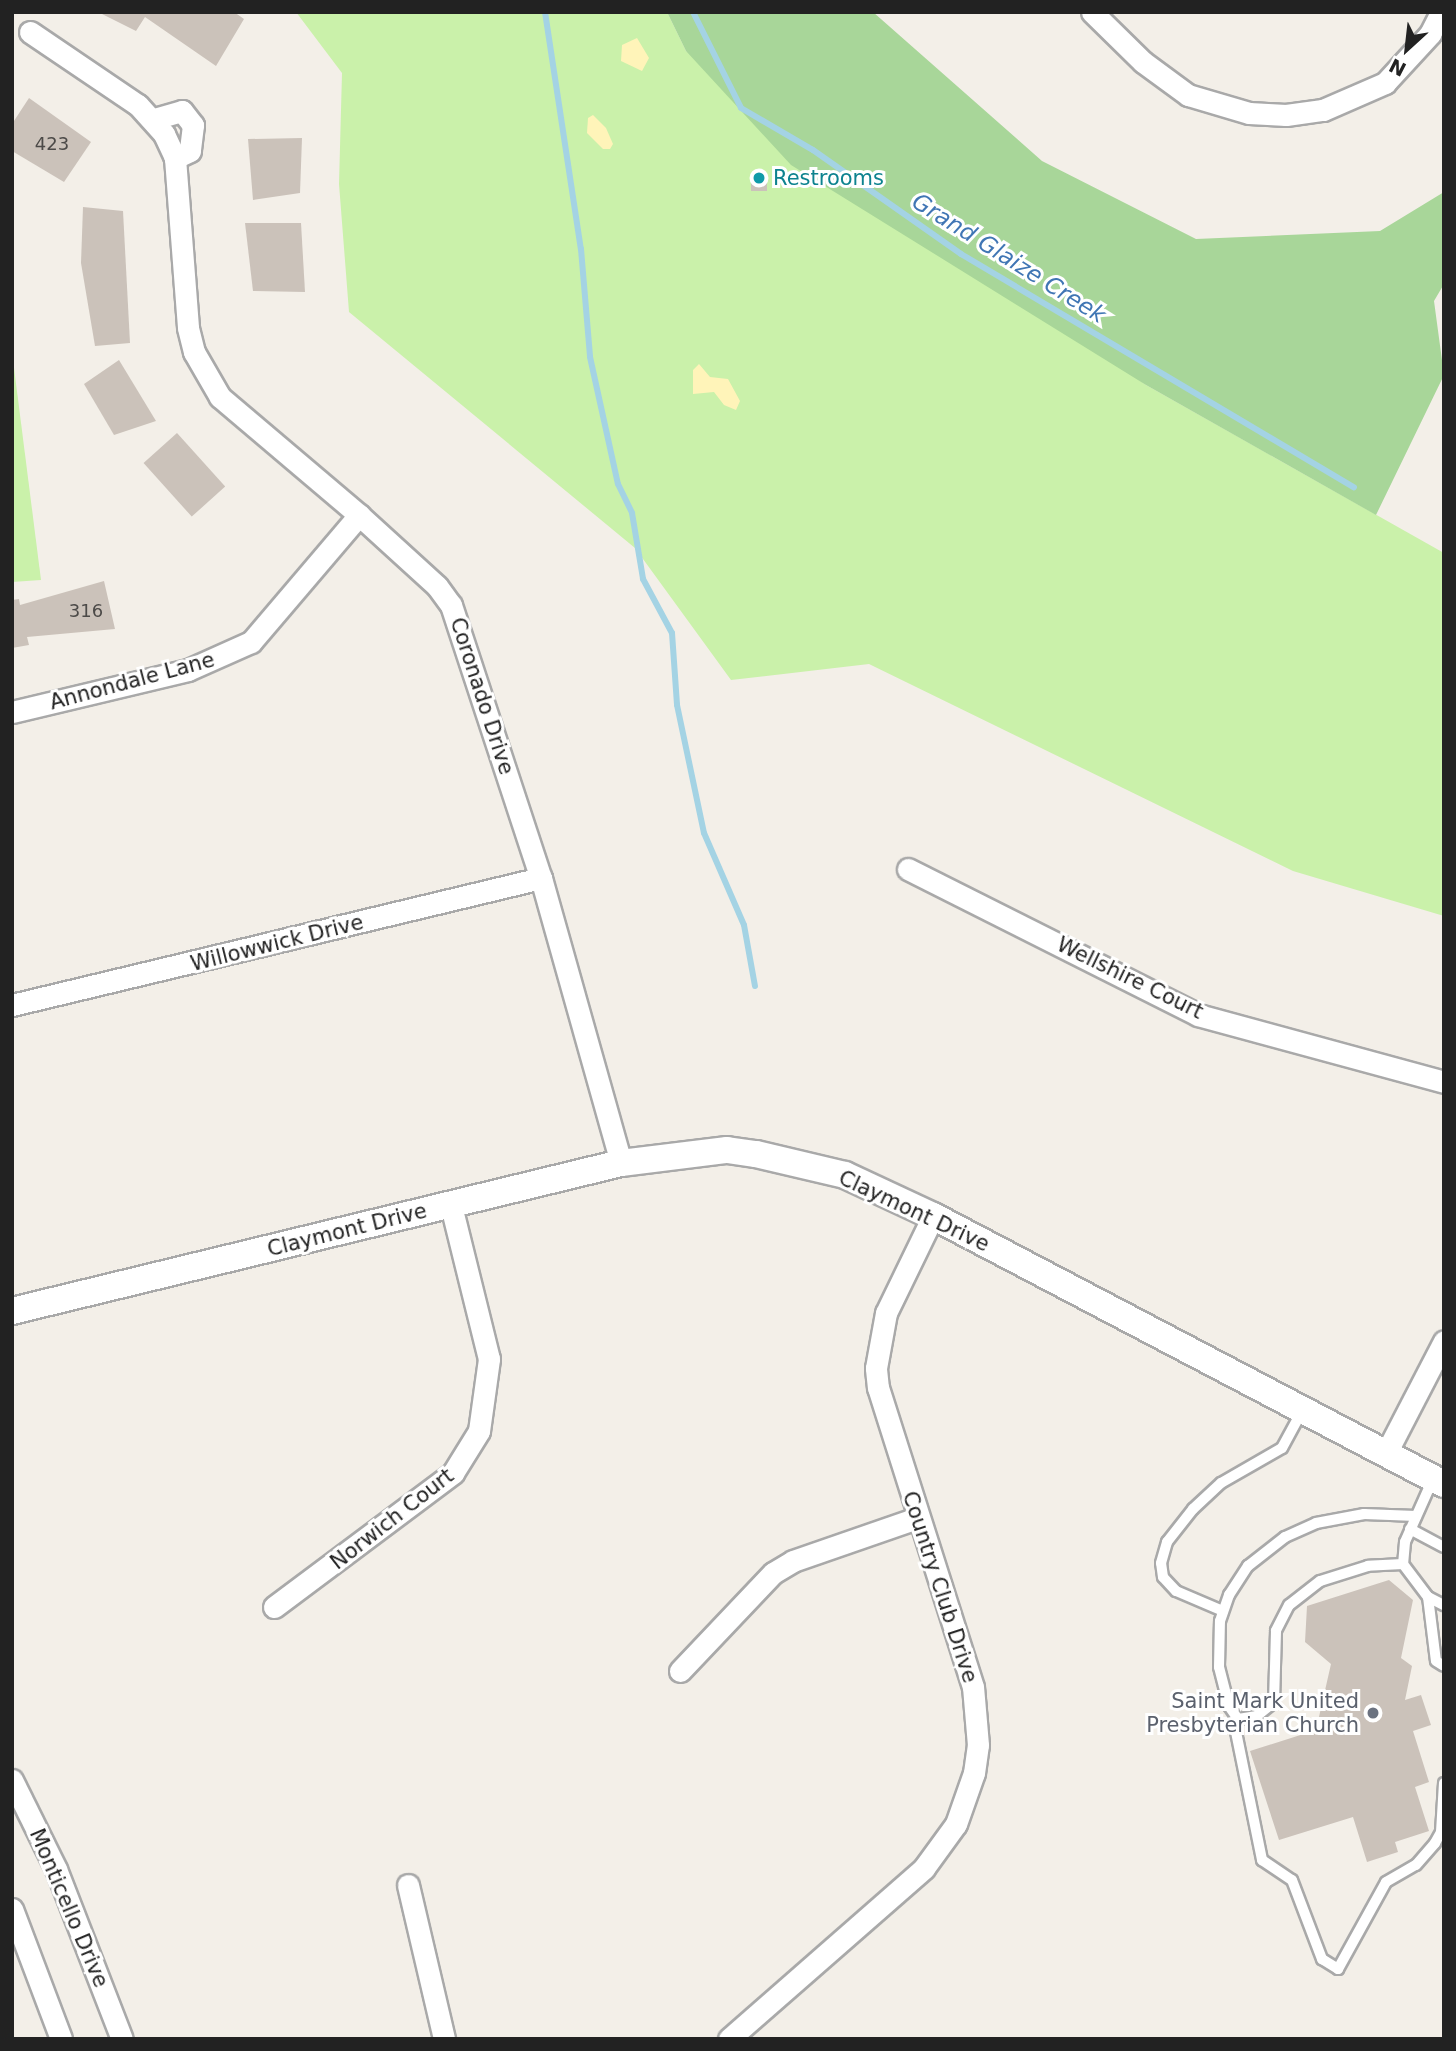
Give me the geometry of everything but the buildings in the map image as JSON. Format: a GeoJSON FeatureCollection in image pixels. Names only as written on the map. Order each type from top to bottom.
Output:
{"type":"FeatureCollection","features":[{"type":"Feature","properties":{"kind":"street"},"geometry":{"type":"LineString","coordinates":[[1092,12],[1143,62],[1188,95],[1249,113],[1286,116],[1322,110],[1385,83],[1430,34],[1441,12]]}},
{"type":"Feature","properties":{"kind":"street","name":"Coronado Drive"},"geometry":{"type":"LineString","coordinates":[[30,32],[154,118],[175,158],[186,315],[194,352],[207,378],[238,417],[359,515],[437,586],[451,605],[541,878],[621,1163]]}},
{"type":"Feature","properties":{"kind":"street"},"geometry":{"type":"LineString","coordinates":[[154,118],[182,111],[193,125],[190,151],[175,158]]}},
{"type":"Feature","properties":{"kind":"street","name":"Annondale Lane"},"geometry":{"type":"LineString","coordinates":[[12,712],[188,670],[251,642],[359,515]]}},
{"type":"Feature","properties":{"kind":"street","name":"Wellshire Court"},"geometry":{"type":"LineString","coordinates":[[908,869],[1198,1015],[1444,1082]]}},
{"type":"Feature","properties":{"kind":"street","name":"Willowwick Drive"},"geometry":{"type":"LineString","coordinates":[[12,1005],[541,878]]}},
{"type":"Feature","properties":{"kind":"street","name":"Claymont Drive"},"geometry":{"type":"LineString","coordinates":[[12,1311],[621,1163],[727,1150],[845,1175],[933,1216],[1439,1482]]}},
{"type":"Feature","properties":{"kind":"street","name":"Norwich Court"},"geometry":{"type":"LineString","coordinates":[[274,1607],[453,1474],[480,1431],[489,1359],[451,1205]]}},
{"type":"Feature","properties":{"kind":"street","name":"Country Club Drive"},"geometry":{"type":"LineString","coordinates":[[729,2039],[925,1868],[943,1846],[966,1798],[978,1745],[973,1687],[917,1518],[878,1388],[876,1368],[886,1313],[933,1216]]}},
{"type":"Feature","properties":{"kind":"street"},"geometry":{"type":"LineString","coordinates":[[1385,1455],[1444,1341]]}},
{"type":"Feature","properties":{"kind":"street"},"geometry":{"type":"LineString","coordinates":[[680,1671],[773,1573],[793,1561],[917,1518]]}},
{"type":"Feature","properties":{"kind":"street","name":"Monticello Drive"},"geometry":{"type":"LineString","coordinates":[[12,1780],[56,1868],[122,2039]]}},
{"type":"Feature","properties":{"kind":"street"},"geometry":{"type":"LineString","coordinates":[[408,1885],[443,2039]]}},
{"type":"Feature","properties":{"kind":"street"},"geometry":{"type":"LineString","coordinates":[[12,1909],[61,2039]]}},
{"type":"Feature","properties":{"kind":"lane"},"geometry":{"type":"LineString","coordinates":[[1223,1611],[1176,1591],[1163,1577],[1161,1563],[1167,1542],[1193,1509],[1221,1483],[1282,1448],[1302,1411]]}},
{"type":"Feature","properties":{"kind":"lane"},"geometry":{"type":"LineString","coordinates":[[1439,1482],[1416,1516],[1410,1530],[1403,1564],[1428,1597],[1444,1605]]}},
{"type":"Feature","properties":{"kind":"lane"},"geometry":{"type":"LineString","coordinates":[[1416,1516],[1364,1514],[1316,1523],[1285,1537],[1248,1566],[1223,1611],[1219,1667],[1229,1706],[1238,1719],[1237,1746],[1262,1860],[1292,1880],[1322,1959],[1338,1969],[1386,1882],[1416,1865],[1435,1843],[1441,1832],[1444,1783]]}},
{"type":"Feature","properties":{"kind":"lane"},"geometry":{"type":"LineString","coordinates":[[1410,1530],[1444,1547]]}},
{"type":"Feature","properties":{"kind":"lane"},"geometry":{"type":"LineString","coordinates":[[1238,1719],[1257,1716],[1274,1702],[1276,1632],[1289,1605],[1320,1581],[1368,1566],[1403,1564]]}},
{"type":"Feature","properties":{"kind":"lane"},"geometry":{"type":"LineString","coordinates":[[1428,1597],[1436,1661],[1444,1666]]}},
{"type":"Feature","properties":{"kind":"green space"},"geometry":{"type":"Polygon","coordinates":[[[296,12],[667,12],[686,51],[1146,385],[1444,553],[1444,916],[1293,871],[869,664],[731,680],[635,548],[349,312],[339,184],[342,73],[296,12]]]}},
{"type":"Feature","properties":{"kind":"green space"},"geometry":{"type":"Polygon","coordinates":[[[667,12],[873,12],[1042,161],[1196,239],[1380,231],[1444,192],[1444,284],[1434,301],[1444,375],[1376,515],[1146,385],[791,165],[686,51],[667,12]]]}},
{"type":"Feature","properties":{"kind":"green space"},"geometry":{"type":"Polygon","coordinates":[[[12,352],[41,580],[12,582],[12,352]]]}},
{"type":"Feature","properties":{"kind":"sand"},"geometry":{"type":"Polygon","coordinates":[[[637,38],[649,58],[642,71],[621,61],[622,45],[637,38]]]}},
{"type":"Feature","properties":{"kind":"sand"},"geometry":{"type":"Polygon","coordinates":[[[593,115],[606,128],[613,144],[610,149],[603,149],[587,133],[588,118],[593,115]]]}},
{"type":"Feature","properties":{"kind":"sand"},"geometry":{"type":"Polygon","coordinates":[[[699,364],[710,377],[728,379],[740,401],[736,410],[724,405],[714,392],[693,394],[693,370],[699,364]]]}},
{"type":"Feature","properties":{"kind":"waterway"},"geometry":{"type":"LineString","coordinates":[[545,12],[581,249],[590,357],[618,484],[632,513],[643,579],[672,633],[677,705],[704,833],[744,925],[755,986]]}},
{"type":"Feature","properties":{"kind":"waterway","name":"Grand Glaize Creek"},"geometry":{"type":"LineString","coordinates":[[693,12],[741,108],[813,150],[961,254],[1354,487]]}},
{"type":"Feature","properties":{"kind":"place","name":"Restrooms"},"geometry":{"type":"Point","coordinates":[759,178]}},
{"type":"Feature","properties":{"kind":"place","name":"Saint Mark United Presbyterian Church"},"geometry":{"type":"Point","coordinates":[1373,1713]}}]}
